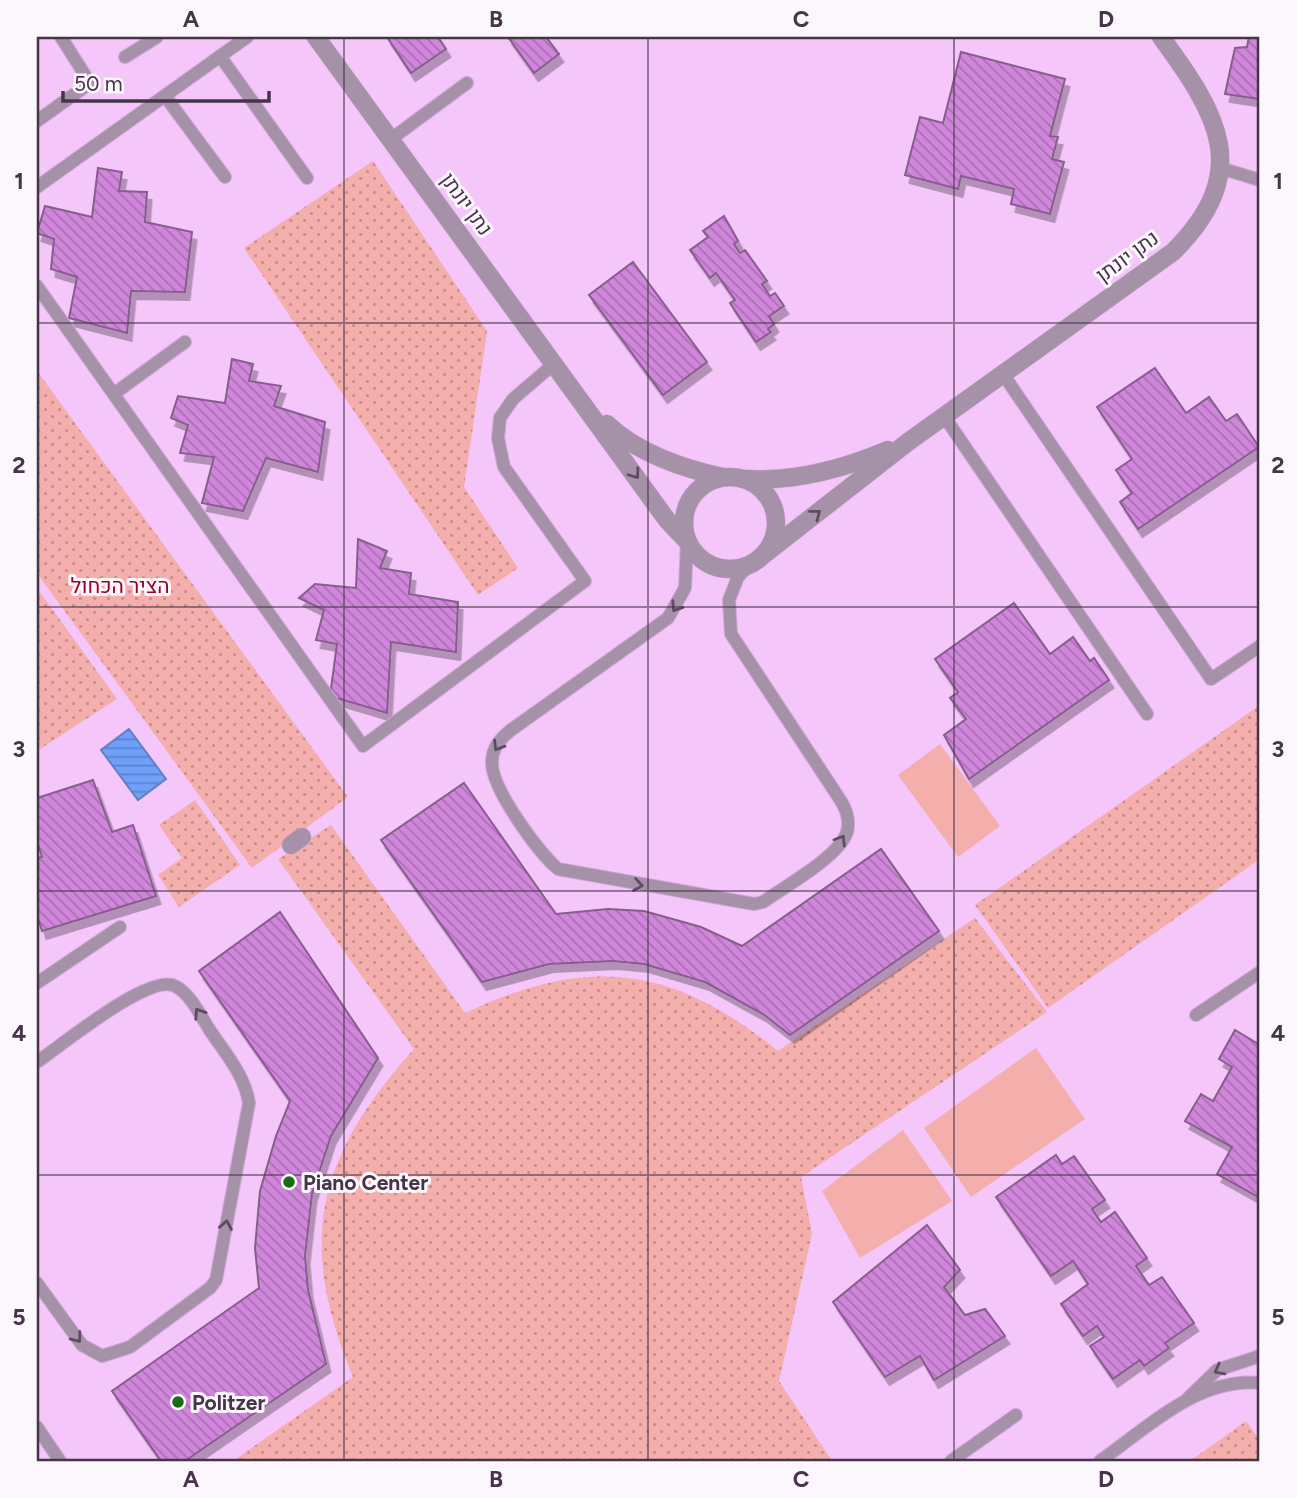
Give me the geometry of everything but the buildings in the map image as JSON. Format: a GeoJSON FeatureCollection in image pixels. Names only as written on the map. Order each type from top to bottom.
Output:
{"type":"FeatureCollection","features":[{"type":"Feature","properties":{"kind":"street","name":"נתן יונתן"},"geometry":{"type":"LineString","coordinates":[[316,37],[667,520],[687,541]]}},
{"type":"Feature","properties":{"kind":"street","name":"נתן יונתן"},"geometry":{"type":"LineString","coordinates":[[755,561],[908,442],[1173,252],[1208,213],[1217,191],[1219,149],[1208,111],[1165,38]]}},
{"type":"Feature","properties":{"kind":"street","name":"נתן יונתן"},"geometry":{"type":"LineString","coordinates":[[581,399],[616,433],[643,448],[699,472],[734,478],[798,478],[845,466],[908,442]]}},
{"type":"Feature","properties":{"kind":"street"},"geometry":{"type":"LineString","coordinates":[[734,478],[756,486],[767,497],[774,512],[775,527],[771,543],[755,561],[733,569],[711,566],[698,557],[687,541],[683,526],[686,509],[697,490],[711,481],[734,478]]}},
{"type":"Feature","properties":{"kind":"lane"},"geometry":{"type":"LineString","coordinates":[[37,121],[90,83],[61,37]]}},
{"type":"Feature","properties":{"kind":"lane"},"geometry":{"type":"LineString","coordinates":[[125,57],[156,37]]}},
{"type":"Feature","properties":{"kind":"lane"},"geometry":{"type":"LineString","coordinates":[[37,187],[247,37]]}},
{"type":"Feature","properties":{"kind":"lane"},"geometry":{"type":"LineString","coordinates":[[220,56],[307,178]]}},
{"type":"Feature","properties":{"kind":"lane"},"geometry":{"type":"LineString","coordinates":[[391,139],[467,83]]}},
{"type":"Feature","properties":{"kind":"lane"},"geometry":{"type":"LineString","coordinates":[[165,96],[225,177]]}},
{"type":"Feature","properties":{"kind":"lane"},"geometry":{"type":"LineString","coordinates":[[1220,167],[1260,180]]}},
{"type":"Feature","properties":{"kind":"lane"},"geometry":{"type":"LineString","coordinates":[[37,286],[363,746],[585,581],[504,467],[498,438],[500,418],[513,400],[555,363]]}},
{"type":"Feature","properties":{"kind":"lane"},"geometry":{"type":"LineString","coordinates":[[115,393],[185,342]]}},
{"type":"Feature","properties":{"kind":"lane"},"geometry":{"type":"LineString","coordinates":[[1003,374],[1211,679],[1260,646]]}},
{"type":"Feature","properties":{"kind":"lane"},"geometry":{"type":"LineString","coordinates":[[944,416],[1147,714]]}},
{"type":"Feature","properties":{"kind":"lane"},"geometry":{"type":"LineString","coordinates":[[687,541],[685,588],[668,618],[511,730],[493,752],[492,767],[498,785],[558,869],[572,874],[754,904],[762,902],[834,851],[844,839],[849,820],[841,801],[731,634],[729,600],[738,576],[755,561]]}},
{"type":"Feature","properties":{"kind":"lane"},"geometry":{"type":"LineString","coordinates":[[37,983],[120,927]]}},
{"type":"Feature","properties":{"kind":"lane"},"geometry":{"type":"LineString","coordinates":[[1196,1015],[1260,972]]}},
{"type":"Feature","properties":{"kind":"lane"},"geometry":{"type":"LineString","coordinates":[[37,1062],[139,991],[167,983],[180,989],[192,1003],[240,1076],[248,1103],[216,1280],[210,1288],[130,1347],[102,1356],[82,1345],[37,1283]]}},
{"type":"Feature","properties":{"kind":"lane"},"geometry":{"type":"LineString","coordinates":[[1100,1461],[1187,1399],[1217,1370],[1260,1356]]}},
{"type":"Feature","properties":{"kind":"lane"},"geometry":{"type":"LineString","coordinates":[[1187,1399],[1231,1384],[1260,1383]]}},
{"type":"Feature","properties":{"kind":"lane"},"geometry":{"type":"LineString","coordinates":[[951,1461],[1016,1415]]}},
{"type":"Feature","properties":{"kind":"lane"},"geometry":{"type":"LineString","coordinates":[[37,1427],[60,1461]]}},
{"type":"Feature","properties":{"kind":"green space"},"geometry":{"type":"Polygon","coordinates":[[[373,161],[487,331],[464,487],[518,568],[478,595],[244,248],[373,161]]]}},
{"type":"Feature","properties":{"kind":"green space","name":"הציר הכחול"},"geometry":{"type":"Polygon","coordinates":[[[37,371],[348,797],[252,868],[37,573],[37,371]]]}},
{"type":"Feature","properties":{"kind":"green space"},"geometry":{"type":"Polygon","coordinates":[[[37,588],[117,699],[37,751],[37,588]]]}},
{"type":"Feature","properties":{"kind":"green space"},"geometry":{"type":"Polygon","coordinates":[[[1260,705],[1260,859],[1048,1008],[975,905],[1260,705]]]}},
{"type":"Feature","properties":{"kind":"green space"},"geometry":{"type":"Polygon","coordinates":[[[940,744],[1000,826],[958,857],[898,775],[940,744]]]}},
{"type":"Feature","properties":{"kind":"green space"},"geometry":{"type":"Polygon","coordinates":[[[195,800],[240,865],[179,907],[158,875],[182,858],[159,825],[195,800]]]}},
{"type":"Feature","properties":{"kind":"green space"},"geometry":{"type":"Polygon","coordinates":[[[331,825],[465,1013],[509,994],[551,982],[590,977],[628,978],[665,986],[702,1001],[739,1022],[778,1051],[975,918],[1047,1012],[801,1177],[812,1234],[779,1381],[832,1461],[233,1461],[353,1377],[335,1328],[325,1283],[322,1241],[326,1202],[337,1164],[356,1127],[381,1088],[414,1049],[278,859],[331,825]]]}},
{"type":"Feature","properties":{"kind":"green space"},"geometry":{"type":"Polygon","coordinates":[[[1036,1048],[1085,1119],[971,1197],[924,1128],[1036,1048]]]}},
{"type":"Feature","properties":{"kind":"green space"},"geometry":{"type":"Polygon","coordinates":[[[903,1130],[952,1201],[860,1258],[822,1191],[903,1130]]]}},
{"type":"Feature","properties":{"kind":"green space"},"geometry":{"type":"Polygon","coordinates":[[[1246,1421],[1260,1441],[1260,1461],[1190,1461],[1246,1421]]]}},
{"type":"Feature","properties":{"kind":"water"},"geometry":{"type":"Polygon","coordinates":[[[129,729],[166,779],[138,800],[101,750],[129,729]]]}},
{"type":"Feature","properties":{"kind":"place","name":"Piano Center"},"geometry":{"type":"Point","coordinates":[289,1182]}},
{"type":"Feature","properties":{"kind":"place","name":"Politzer"},"geometry":{"type":"Point","coordinates":[178,1402]}}]}
